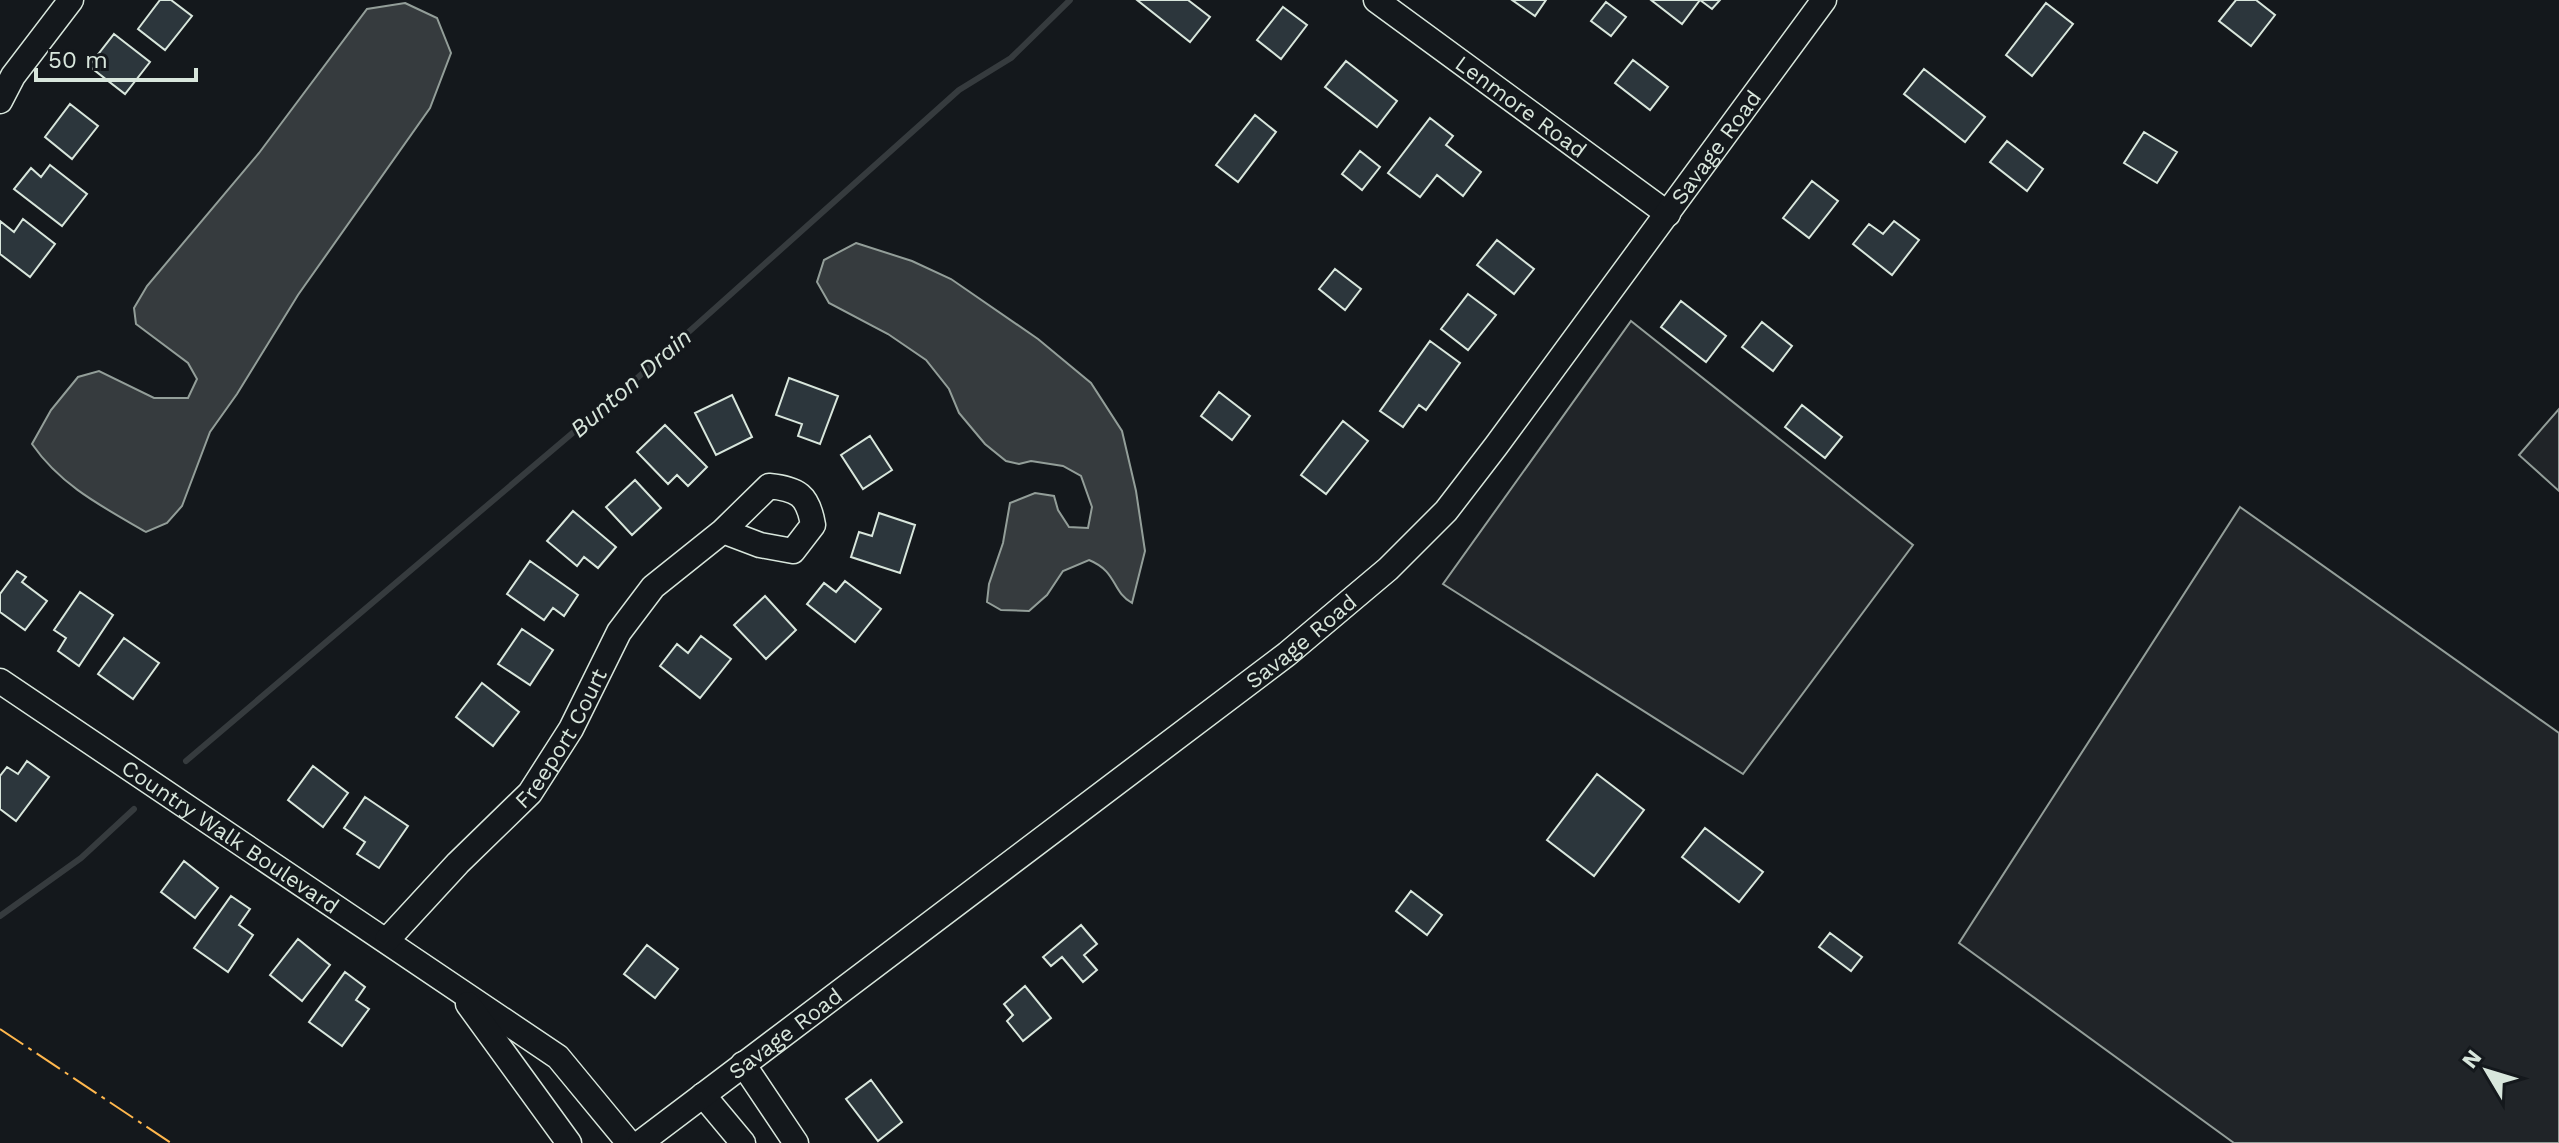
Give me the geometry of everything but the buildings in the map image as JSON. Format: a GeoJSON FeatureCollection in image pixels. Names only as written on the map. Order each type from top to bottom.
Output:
{"type":"FeatureCollection","features":[{"type":"Feature","properties":{"kind":"street"},"geometry":{"type":"LineString","coordinates":[[0,101],[13,76],[71,0]]}},
{"type":"Feature","properties":{"kind":"street","name":"Lenmore Road"},"geometry":{"type":"LineString","coordinates":[[1376,0],[1668,214]]}},
{"type":"Feature","properties":{"kind":"street","name":"Savage Road"},"geometry":{"type":"LineString","coordinates":[[640,1143],[1287,654],[1388,569],[1446,511],[1824,0]]}},
{"type":"Feature","properties":{"kind":"street","name":"Freeport Court"},"geometry":{"type":"LineString","coordinates":[[387,940],[458,863],[530,793],[571,729],[619,632],[653,587],[723,531]]}},
{"type":"Feature","properties":{"kind":"street","name":"Country Walk Boulevard"},"geometry":{"type":"LineString","coordinates":[[0,681],[558,1057],[629,1143]]}},
{"type":"Feature","properties":{"kind":"street","name":"Country Walk Boulevard"},"geometry":{"type":"LineString","coordinates":[[460,993],[569,1143]]}},
{"type":"Feature","properties":{"kind":"street"},"geometry":{"type":"LineString","coordinates":[[743,1064],[796,1143]]}},
{"type":"Feature","properties":{"kind":"street"},"geometry":{"type":"LineString","coordinates":[[703,1095],[743,1143]]}},
{"type":"Feature","properties":{"kind":"shaded area"},"geometry":{"type":"Polygon","coordinates":[[[405,3],[437,18],[451,53],[430,108],[298,295],[210,432],[182,506],[167,523],[146,532],[69,484],[32,444],[51,410],[78,377],[99,371],[154,398],[188,398],[197,379],[188,363],[136,324],[134,308],[147,286],[259,153],[367,9],[405,3]]]}},
{"type":"Feature","properties":{"kind":"shaded area"},"geometry":{"type":"Polygon","coordinates":[[[856,243],[912,261],[951,279],[1038,339],[1091,383],[1122,431],[1136,491],[1145,551],[1132,603],[1120,593],[1105,570],[1089,560],[1063,571],[1047,595],[1029,611],[1001,610],[987,602],[1010,503],[1035,493],[1054,496],[1058,510],[1069,527],[1088,528],[1092,507],[1081,476],[1063,466],[1006,461],[985,444],[959,413],[949,389],[926,360],[888,334],[829,303],[817,282],[824,260],[856,243]]]}},
{"type":"Feature","properties":{"kind":"shaded area"},"geometry":{"type":"Polygon","coordinates":[[[1631,321],[1913,545],[1743,774],[1443,584],[1631,321]]]}},
{"type":"Feature","properties":{"kind":"shaded area"},"geometry":{"type":"Polygon","coordinates":[[[2559,409],[2559,491],[2519,455],[2559,409]]]}},
{"type":"Feature","properties":{"kind":"shaded area"},"geometry":{"type":"Polygon","coordinates":[[[2240,507],[2559,733],[2559,1143],[2234,1143],[1959,943],[2240,507]]]}},
{"type":"Feature","properties":{"kind":"waterway","name":"Bunton Drain"},"geometry":{"type":"LineString","coordinates":[[186,761],[635,380],[959,90],[1011,58],[1070,0]]}},
{"type":"Feature","properties":{"kind":"waterway","name":"Bunton Drain"},"geometry":{"type":"LineString","coordinates":[[0,916],[81,858],[134,809]]}},
{"type":"Feature","properties":{"kind":"power"},"geometry":{"type":"LineString","coordinates":[[0,1029],[171,1143]]}}]}
